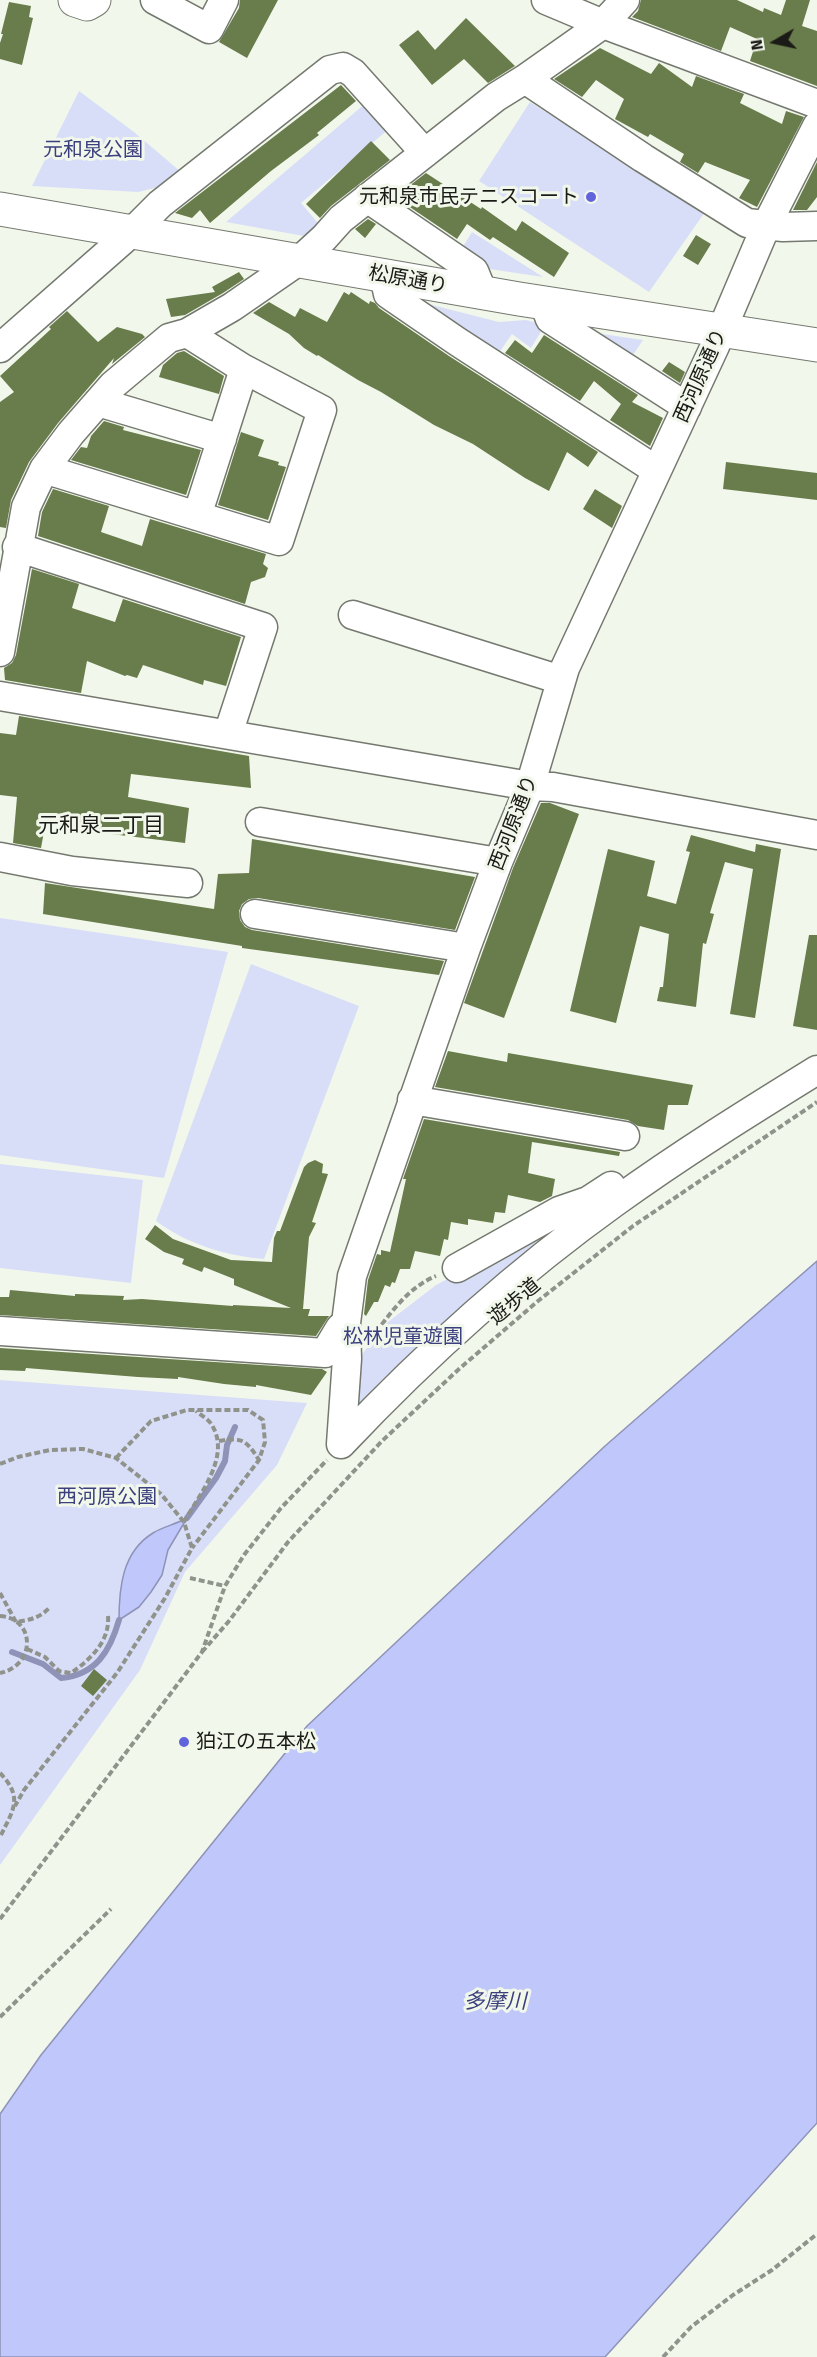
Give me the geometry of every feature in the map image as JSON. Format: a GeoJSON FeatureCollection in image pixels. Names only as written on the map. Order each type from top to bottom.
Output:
{"type":"FeatureCollection","features":[{"type":"Feature","properties":{"kind":"main road"},"geometry":{"type":"LineString","coordinates":[[75,0],[87,4],[94,0]]}},
{"type":"Feature","properties":{"kind":"main road","name":"松原通り"},"geometry":{"type":"LineString","coordinates":[[0,210],[483,293],[817,345]]}},
{"type":"Feature","properties":{"kind":"street"},"geometry":{"type":"LineString","coordinates":[[155,0],[209,28],[224,0]]}},
{"type":"Feature","properties":{"kind":"street"},"geometry":{"type":"LineString","coordinates":[[546,0],[603,24],[817,104]]}},
{"type":"Feature","properties":{"kind":"street"},"geometry":{"type":"LineString","coordinates":[[0,652],[26,507],[44,469],[113,385],[169,338],[187,333],[232,307],[300,260],[324,238],[340,219],[496,97],[603,24],[625,0]]}},
{"type":"Feature","properties":{"kind":"street"},"geometry":{"type":"LineString","coordinates":[[0,348],[132,232],[159,204],[321,77],[337,67],[353,73],[425,153]]}},
{"type":"Feature","properties":{"kind":"street"},"geometry":{"type":"LineString","coordinates":[[525,79],[643,158],[747,223],[766,226],[817,226]]}},
{"type":"Feature","properties":{"kind":"street","name":"西河原通り"},"geometry":{"type":"LineString","coordinates":[[342,1444],[347,1359],[346,1323],[352,1276],[466,948],[498,862],[530,786],[561,680],[722,330],[766,226],[817,126]]}},
{"type":"Feature","properties":{"kind":"street"},"geometry":{"type":"LineString","coordinates":[[367,198],[474,272],[483,293]]}},
{"type":"Feature","properties":{"kind":"street"},"geometry":{"type":"LineString","coordinates":[[384,276],[388,294],[656,470]]}},
{"type":"Feature","properties":{"kind":"street"},"geometry":{"type":"LineString","coordinates":[[544,303],[550,319],[687,407]]}},
{"type":"Feature","properties":{"kind":"street"},"geometry":{"type":"LineString","coordinates":[[44,469],[279,541],[322,411],[244,369],[187,333]]}},
{"type":"Feature","properties":{"kind":"street"},"geometry":{"type":"LineString","coordinates":[[197,516],[244,369]]}},
{"type":"Feature","properties":{"kind":"street"},"geometry":{"type":"LineString","coordinates":[[98,402],[222,439]]}},
{"type":"Feature","properties":{"kind":"street"},"geometry":{"type":"LineString","coordinates":[[18,547],[263,627],[228,734]]}},
{"type":"Feature","properties":{"kind":"street"},"geometry":{"type":"LineString","coordinates":[[353,615],[561,680]]}},
{"type":"Feature","properties":{"kind":"street"},"geometry":{"type":"LineString","coordinates":[[0,696],[530,786],[553,787],[817,835]]}},
{"type":"Feature","properties":{"kind":"street"},"geometry":{"type":"LineString","coordinates":[[260,822],[498,862]]}},
{"type":"Feature","properties":{"kind":"street"},"geometry":{"type":"LineString","coordinates":[[0,857],[72,872],[188,883]]}},
{"type":"Feature","properties":{"kind":"street"},"geometry":{"type":"LineString","coordinates":[[255,914],[466,948]]}},
{"type":"Feature","properties":{"kind":"street"},"geometry":{"type":"LineString","coordinates":[[342,1444],[383,1400],[498,1295],[561,1243],[644,1183],[817,1070]]}},
{"type":"Feature","properties":{"kind":"street"},"geometry":{"type":"LineString","coordinates":[[412,1100],[625,1136]]}},
{"type":"Feature","properties":{"kind":"street"},"geometry":{"type":"LineString","coordinates":[[457,1268],[559,1211],[588,1201],[634,1170],[644,1183]]}},
{"type":"Feature","properties":{"kind":"street"},"geometry":{"type":"LineString","coordinates":[[0,1331],[325,1353],[340,1328],[346,1323]]}},
{"type":"Feature","properties":{"kind":"path","name":"遊歩道"},"geometry":{"type":"LineString","coordinates":[[202,1652],[229,1621],[288,1542],[382,1441],[459,1369],[538,1301],[633,1226],[817,1102]]}},
{"type":"Feature","properties":{"kind":"path"},"geometry":{"type":"LineString","coordinates":[[366,1345],[387,1318],[422,1282],[457,1268]]}},
{"type":"Feature","properties":{"kind":"path"},"geometry":{"type":"LineString","coordinates":[[0,1837],[24,1790],[117,1673],[182,1570],[192,1548],[259,1460],[265,1442],[263,1420],[248,1410],[187,1410],[151,1421],[116,1458]]}},
{"type":"Feature","properties":{"kind":"path"},"geometry":{"type":"LineString","coordinates":[[184,1522],[214,1468],[219,1441],[212,1424],[195,1410]]}},
{"type":"Feature","properties":{"kind":"path"},"geometry":{"type":"LineString","coordinates":[[219,1441],[236,1438],[248,1443],[259,1460]]}},
{"type":"Feature","properties":{"kind":"path"},"geometry":{"type":"LineString","coordinates":[[0,1919],[202,1652],[225,1586],[244,1556],[281,1508],[342,1444]]}},
{"type":"Feature","properties":{"kind":"path"},"geometry":{"type":"LineString","coordinates":[[0,1464],[18,1457],[50,1450],[83,1449],[116,1458],[161,1494],[184,1522],[192,1548]]}},
{"type":"Feature","properties":{"kind":"path"},"geometry":{"type":"LineString","coordinates":[[190,1578],[225,1586]]}},
{"type":"Feature","properties":{"kind":"path"},"geometry":{"type":"LineString","coordinates":[[0,1593],[16,1622],[23,1629],[27,1640],[24,1658],[18,1666],[0,1673]]}},
{"type":"Feature","properties":{"kind":"path"},"geometry":{"type":"LineString","coordinates":[[0,1616],[16,1622],[30,1620],[43,1614],[50,1607]]}},
{"type":"Feature","properties":{"kind":"path"},"geometry":{"type":"LineString","coordinates":[[27,1649],[45,1657],[59,1671],[71,1673],[94,1654],[103,1640],[108,1626],[108,1616]]}},
{"type":"Feature","properties":{"kind":"path"},"geometry":{"type":"LineString","coordinates":[[0,1773],[15,1794],[15,1806]]}},
{"type":"Feature","properties":{"kind":"path"},"geometry":{"type":"LineString","coordinates":[[0,2017],[111,1909]]}},
{"type":"Feature","properties":{"kind":"path"},"geometry":{"type":"LineString","coordinates":[[663,2357],[691,2327],[733,2295],[772,2270],[817,2234]]}},
{"type":"Feature","properties":{"kind":"green space","name":"元和泉公園"},"geometry":{"type":"Polygon","coordinates":[[[79,91],[134,132],[181,172],[163,186],[138,192],[32,186],[79,91]]]}},
{"type":"Feature","properties":{"kind":"green space"},"geometry":{"type":"Polygon","coordinates":[[[367,102],[389,129],[301,203],[323,229],[315,238],[226,222],[367,102]]]}},
{"type":"Feature","properties":{"kind":"green space","name":"元和泉市民テニスコート"},"geometry":{"type":"Polygon","coordinates":[[[530,102],[705,212],[649,292],[479,181],[530,102]]]}},
{"type":"Feature","properties":{"kind":"green space"},"geometry":{"type":"Polygon","coordinates":[[[472,232],[543,277],[483,268],[459,253],[472,232]]]}},
{"type":"Feature","properties":{"kind":"green space"},"geometry":{"type":"Polygon","coordinates":[[[428,304],[499,322],[526,320],[545,325],[531,348],[512,334],[494,360],[428,304]]]}},
{"type":"Feature","properties":{"kind":"green space"},"geometry":{"type":"Polygon","coordinates":[[[582,331],[643,340],[629,361],[582,331]]]}},
{"type":"Feature","properties":{"kind":"green space"},"geometry":{"type":"Polygon","coordinates":[[[0,918],[228,952],[164,1178],[0,1155],[0,918]]]}},
{"type":"Feature","properties":{"kind":"green space"},"geometry":{"type":"Polygon","coordinates":[[[251,964],[359,1006],[264,1259],[207,1248],[156,1221],[251,964]]]}},
{"type":"Feature","properties":{"kind":"green space"},"geometry":{"type":"Polygon","coordinates":[[[0,1164],[143,1180],[131,1283],[0,1268],[0,1164]]]}},
{"type":"Feature","properties":{"kind":"green space","name":"松林児童遊園"},"geometry":{"type":"Polygon","coordinates":[[[586,1213],[351,1422],[358,1359],[388,1322],[436,1285],[508,1247],[586,1213]]]}},
{"type":"Feature","properties":{"kind":"green space","name":"西河原公園"},"geometry":{"type":"Polygon","coordinates":[[[0,1380],[307,1403],[277,1465],[185,1572],[140,1670],[0,1865],[0,1380]]]}},
{"type":"Feature","properties":{"kind":"water","name":"多摩川"},"geometry":{"type":"Polygon","coordinates":[[[817,1261],[817,2123],[605,2357],[0,2357],[0,2114],[41,2055],[307,1726],[605,1446],[817,1261]]]}},
{"type":"Feature","properties":{"kind":"water"},"geometry":{"type":"Polygon","coordinates":[[[187,1518],[168,1550],[162,1575],[151,1592],[139,1607],[119,1620],[124,1572],[135,1550],[153,1533],[187,1518]]]}},
{"type":"Feature","properties":{"kind":"building"},"geometry":{"type":"Polygon","coordinates":[[[240,0],[278,0],[247,58],[219,42],[239,8],[240,0]]]}},
{"type":"Feature","properties":{"kind":"building"},"geometry":{"type":"Polygon","coordinates":[[[641,0],[737,0],[763,12],[764,8],[781,15],[786,0],[810,0],[802,26],[817,31],[817,86],[750,61],[757,39],[730,27],[721,51],[632,17],[638,11],[641,0]]]}},
{"type":"Feature","properties":{"kind":"building"},"geometry":{"type":"Polygon","coordinates":[[[9,2],[31,6],[29,17],[33,18],[22,65],[0,59],[0,43],[3,34],[1,34],[9,2]]]}},
{"type":"Feature","properties":{"kind":"building"},"geometry":{"type":"Polygon","coordinates":[[[466,18],[515,66],[488,83],[464,59],[432,85],[399,45],[418,30],[435,50],[466,18]]]}},
{"type":"Feature","properties":{"kind":"building"},"geometry":{"type":"Polygon","coordinates":[[[600,48],[651,74],[659,63],[692,87],[696,76],[744,94],[740,103],[782,124],[786,111],[804,117],[757,207],[739,198],[750,180],[705,162],[698,173],[680,162],[684,154],[650,134],[648,137],[615,119],[624,99],[596,80],[582,97],[554,79],[600,48]]]}},
{"type":"Feature","properties":{"kind":"building"},"geometry":{"type":"Polygon","coordinates":[[[341,85],[356,101],[317,133],[319,135],[271,171],[210,223],[200,210],[192,218],[175,213],[341,85]]]}},
{"type":"Feature","properties":{"kind":"building"},"geometry":{"type":"Polygon","coordinates":[[[371,141],[390,160],[331,206],[320,218],[306,204],[371,141]]]}},
{"type":"Feature","properties":{"kind":"building"},"geometry":{"type":"Polygon","coordinates":[[[817,162],[817,197],[807,210],[793,210],[817,162]]]}},
{"type":"Feature","properties":{"kind":"building"},"geometry":{"type":"Polygon","coordinates":[[[426,173],[516,231],[522,221],[569,253],[554,277],[493,237],[490,240],[467,224],[457,239],[395,197],[426,173]]]}},
{"type":"Feature","properties":{"kind":"building"},"geometry":{"type":"Polygon","coordinates":[[[368,219],[376,224],[365,238],[355,229],[368,219]]]}},
{"type":"Feature","properties":{"kind":"building"},"geometry":{"type":"Polygon","coordinates":[[[696,235],[711,244],[698,265],[683,256],[696,235]]]}},
{"type":"Feature","properties":{"kind":"building"},"geometry":{"type":"Polygon","coordinates":[[[239,272],[244,279],[223,293],[185,315],[171,317],[166,299],[215,292],[212,287],[239,272]]]}},
{"type":"Feature","properties":{"kind":"building"},"geometry":{"type":"Polygon","coordinates":[[[344,292],[349,295],[351,292],[369,304],[370,301],[375,303],[449,356],[598,452],[588,467],[567,452],[549,491],[473,444],[434,425],[317,356],[289,334],[253,313],[269,302],[295,317],[300,308],[327,322],[344,292]]]}},
{"type":"Feature","properties":{"kind":"building"},"geometry":{"type":"Polygon","coordinates":[[[67,311],[98,342],[117,327],[142,334],[145,337],[112,364],[114,358],[58,423],[29,462],[11,500],[6,528],[0,527],[0,402],[14,392],[0,376],[67,311]]]}},
{"type":"Feature","properties":{"kind":"building"},"geometry":{"type":"Polygon","coordinates":[[[544,335],[638,395],[632,402],[663,418],[650,446],[610,420],[621,404],[594,381],[580,401],[505,353],[515,340],[532,353],[544,335]]]}},
{"type":"Feature","properties":{"kind":"building"},"geometry":{"type":"Polygon","coordinates":[[[184,351],[224,376],[219,394],[159,377],[163,365],[177,353],[184,351]]]}},
{"type":"Feature","properties":{"kind":"building"},"geometry":{"type":"Polygon","coordinates":[[[669,362],[685,372],[680,383],[662,371],[669,362]]]}},
{"type":"Feature","properties":{"kind":"building"},"geometry":{"type":"Polygon","coordinates":[[[104,421],[124,427],[123,430],[201,450],[186,495],[71,460],[81,447],[87,448],[91,436],[104,421]]]}},
{"type":"Feature","properties":{"kind":"building"},"geometry":{"type":"Polygon","coordinates":[[[241,432],[264,440],[258,456],[279,462],[278,465],[286,467],[268,520],[218,505],[241,432]]]}},
{"type":"Feature","properties":{"kind":"building"},"geometry":{"type":"Polygon","coordinates":[[[726,462],[817,473],[817,500],[723,489],[726,462]]]}},
{"type":"Feature","properties":{"kind":"building"},"geometry":{"type":"Polygon","coordinates":[[[53,489],[109,506],[101,532],[142,546],[150,519],[266,554],[263,564],[268,568],[265,577],[251,582],[245,604],[38,536],[42,512],[53,489]]]}},
{"type":"Feature","properties":{"kind":"building"},"geometry":{"type":"Polygon","coordinates":[[[595,489],[622,506],[612,528],[583,509],[595,489]]]}},
{"type":"Feature","properties":{"kind":"building"},"geometry":{"type":"Polygon","coordinates":[[[32,569],[79,584],[72,608],[115,622],[123,599],[241,637],[226,686],[204,680],[203,685],[143,665],[137,678],[125,676],[87,661],[81,693],[5,680],[4,668],[12,663],[16,655],[32,569]]]}},
{"type":"Feature","properties":{"kind":"building"},"geometry":{"type":"Polygon","coordinates":[[[19,716],[249,756],[251,788],[131,774],[128,797],[189,808],[185,843],[45,826],[41,848],[13,843],[17,797],[0,795],[0,733],[16,735],[19,716]]]}},
{"type":"Feature","properties":{"kind":"building"},"geometry":{"type":"Polygon","coordinates":[[[541,803],[550,803],[579,814],[504,1018],[464,1003],[513,868],[541,803]]]}},
{"type":"Feature","properties":{"kind":"building"},"geometry":{"type":"Polygon","coordinates":[[[691,835],[755,852],[756,844],[781,849],[755,1018],[730,1014],[753,869],[725,862],[710,913],[714,914],[706,944],[703,943],[696,1007],[657,1001],[660,987],[663,987],[669,934],[640,926],[616,1023],[570,1011],[608,849],[655,861],[647,896],[676,904],[690,852],[686,851],[691,835]]]}},
{"type":"Feature","properties":{"kind":"building"},"geometry":{"type":"Polygon","coordinates":[[[252,839],[475,877],[455,930],[258,898],[249,899],[242,904],[239,911],[240,920],[245,927],[252,930],[444,961],[439,975],[242,948],[242,946],[43,914],[45,883],[214,909],[218,874],[249,873],[252,839]]]}},
{"type":"Feature","properties":{"kind":"building"},"geometry":{"type":"Polygon","coordinates":[[[809,935],[817,935],[817,1030],[793,1026],[809,935]]]}},
{"type":"Feature","properties":{"kind":"building"},"geometry":{"type":"Polygon","coordinates":[[[448,1051],[507,1062],[508,1053],[693,1085],[688,1105],[668,1105],[664,1130],[638,1126],[628,1120],[435,1087],[448,1051]]]}},
{"type":"Feature","properties":{"kind":"building"},"geometry":{"type":"Polygon","coordinates":[[[424,1119],[620,1152],[619,1156],[532,1142],[528,1173],[555,1179],[552,1196],[540,1202],[508,1195],[505,1213],[495,1212],[493,1223],[468,1219],[468,1225],[451,1222],[448,1240],[444,1239],[440,1256],[415,1251],[410,1269],[400,1269],[395,1283],[392,1282],[390,1287],[385,1285],[378,1302],[374,1302],[366,1316],[364,1314],[368,1280],[377,1254],[381,1255],[381,1250],[390,1252],[406,1179],[403,1179],[424,1119]]]}},
{"type":"Feature","properties":{"kind":"building"},"geometry":{"type":"Polygon","coordinates":[[[315,1160],[323,1164],[322,1173],[328,1174],[312,1222],[316,1223],[309,1237],[303,1309],[310,1309],[308,1316],[329,1316],[316,1336],[0,1315],[0,1297],[9,1297],[10,1290],[75,1296],[75,1294],[124,1296],[123,1300],[142,1299],[291,1308],[234,1285],[234,1279],[204,1267],[202,1272],[182,1264],[184,1259],[164,1252],[145,1239],[155,1225],[173,1239],[231,1260],[272,1262],[274,1238],[277,1231],[280,1231],[304,1167],[315,1160]]]}},
{"type":"Feature","properties":{"kind":"building"},"geometry":{"type":"Polygon","coordinates":[[[0,1348],[322,1369],[327,1372],[311,1395],[256,1385],[256,1387],[224,1384],[178,1377],[178,1379],[138,1377],[26,1368],[25,1371],[0,1370],[0,1348]]]}},
{"type":"Feature","properties":{"kind":"building"},"geometry":{"type":"Polygon","coordinates":[[[94,1669],[107,1680],[93,1696],[81,1686],[94,1669]]]}},
{"type":"Feature","properties":{"kind":"waterway"},"geometry":{"type":"LineString","coordinates":[[187,1518],[216,1478],[225,1461],[227,1445],[235,1427]]}},
{"type":"Feature","properties":{"kind":"waterway"},"geometry":{"type":"LineString","coordinates":[[12,1652],[43,1664],[61,1678],[73,1676],[84,1672],[100,1660],[111,1642],[119,1620]]}},
{"type":"Feature","properties":{"kind":"place","name":"元和泉市民テニスコート"},"geometry":{"type":"Point","coordinates":[591,197]}},
{"type":"Feature","properties":{"kind":"place","name":"狛江の五本松"},"geometry":{"type":"Point","coordinates":[184,1742]}},
{"type":"Feature","properties":{"kind":"district","name":"元和泉二丁目"},"geometry":{"type":"Point","coordinates":[101,826]}}]}
